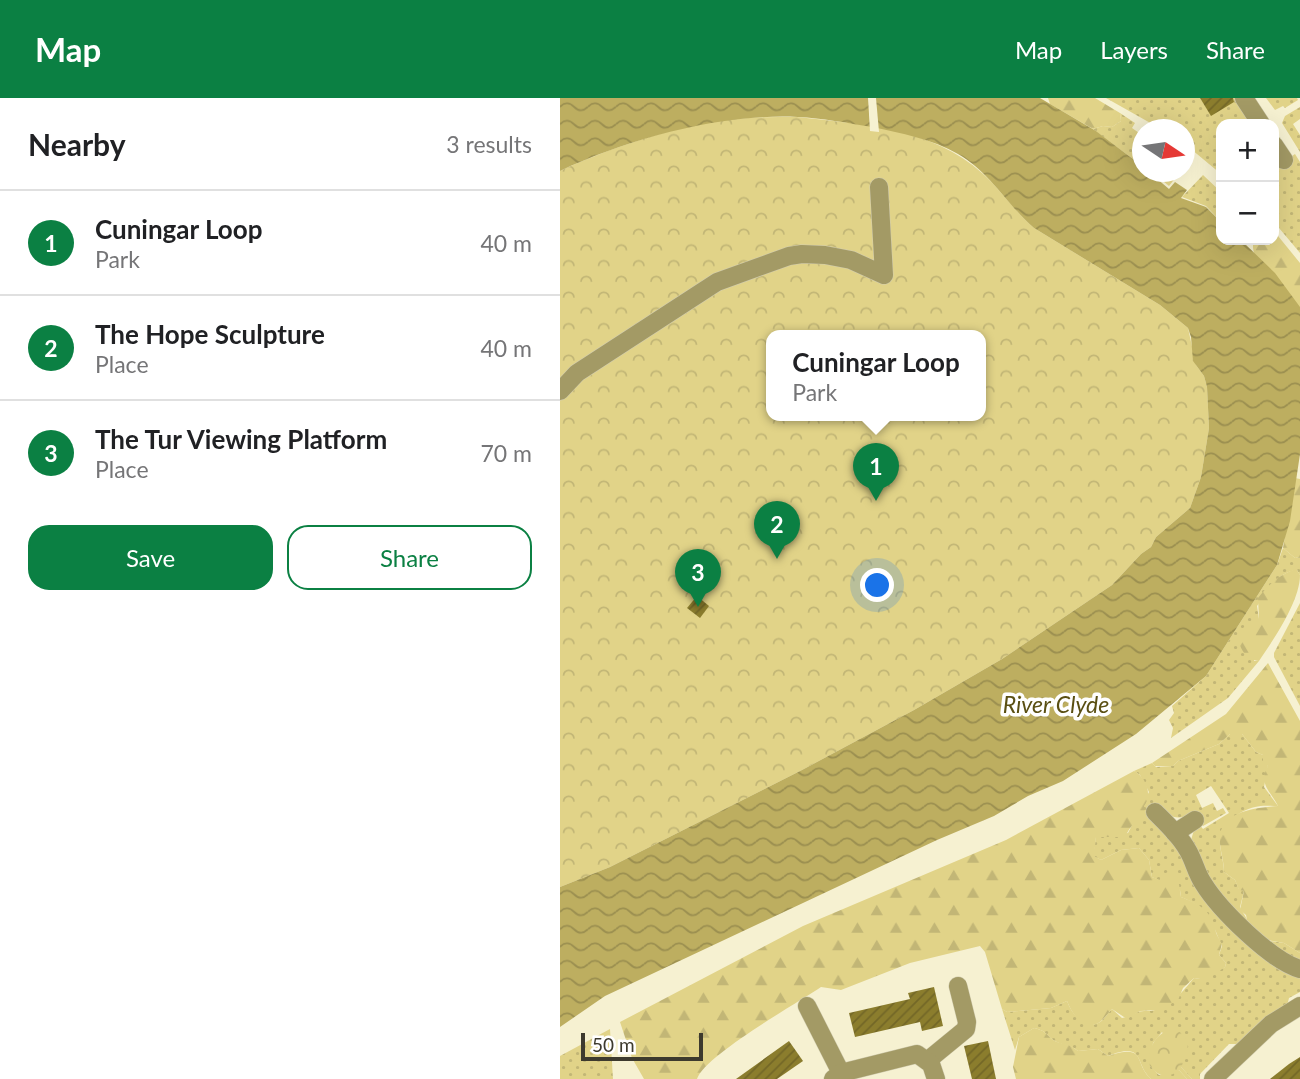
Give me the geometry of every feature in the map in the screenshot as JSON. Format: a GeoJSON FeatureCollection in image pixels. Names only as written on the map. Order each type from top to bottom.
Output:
{"type":"FeatureCollection","features":[{"type":"Feature","properties":{"kind":"street"},"geometry":{"type":"LineString","coordinates":[[1244,98],[1258,119]]}},
{"type":"Feature","properties":{"kind":"street"},"geometry":{"type":"LineString","coordinates":[[560,391],[576,373],[726,278],[802,254],[825,254],[851,260],[884,275],[879,187]]}},
{"type":"Feature","properties":{"kind":"street"},"geometry":{"type":"LineString","coordinates":[[1155,812],[1185,845],[1202,882],[1213,897],[1259,943],[1286,964],[1300,969]]}},
{"type":"Feature","properties":{"kind":"street"},"geometry":{"type":"LineString","coordinates":[[1175,833],[1195,820]]}},
{"type":"Feature","properties":{"kind":"street"},"geometry":{"type":"LineString","coordinates":[[927,1061],[966,1029],[958,986]]}},
{"type":"Feature","properties":{"kind":"street"},"geometry":{"type":"LineString","coordinates":[[807,1006],[837,1076],[917,1054],[931,1063],[936,1079]]}},
{"type":"Feature","properties":{"kind":"street"},"geometry":{"type":"LineString","coordinates":[[1213,1079],[1255,1037],[1300,1006]]}},
{"type":"Feature","properties":{"kind":"green space"},"geometry":{"type":"Polygon","coordinates":[[[1048,98],[1095,98],[1120,113],[1121,121],[1112,127],[1093,129],[1050,104],[1048,98]]]}},
{"type":"Feature","properties":{"kind":"green space"},"geometry":{"type":"Polygon","coordinates":[[[1106,98],[1200,98],[1211,115],[1225,98],[1236,98],[1249,119],[1216,119],[1216,170],[1195,152],[1195,119],[1143,119],[1106,98]]]}},
{"type":"Feature","properties":{"kind":"green space"},"geometry":{"type":"Polygon","coordinates":[[[1266,98],[1298,100],[1285,108],[1283,106],[1275,110],[1266,98]]]}},
{"type":"Feature","properties":{"kind":"green space"},"geometry":{"type":"Polygon","coordinates":[[[1300,107],[1300,119],[1293,124],[1300,135],[1300,152],[1282,123],[1285,116],[1300,107]]]}},
{"type":"Feature","properties":{"kind":"green space"},"geometry":{"type":"Polygon","coordinates":[[[1120,113],[1132,121],[1132,158],[1093,129],[1112,127],[1121,121],[1120,113]]]}},
{"type":"Feature","properties":{"kind":"green space"},"geometry":{"type":"Polygon","coordinates":[[[762,117],[797,117],[870,126],[918,137],[941,146],[982,173],[1034,228],[1160,305],[1188,328],[1196,365],[1204,376],[1207,387],[1209,428],[1201,477],[1190,508],[1156,537],[1151,547],[1112,585],[1002,659],[802,770],[610,867],[560,887],[560,171],[619,147],[686,127],[762,117]]]}},
{"type":"Feature","properties":{"kind":"green space"},"geometry":{"type":"Polygon","coordinates":[[[1295,154],[1300,162],[1300,253],[1279,228],[1279,164],[1295,154]]]}},
{"type":"Feature","properties":{"kind":"green space"},"geometry":{"type":"Polygon","coordinates":[[[1203,175],[1216,187],[1216,217],[1206,206],[1182,197],[1203,175]]]}},
{"type":"Feature","properties":{"kind":"green space"},"geometry":{"type":"Polygon","coordinates":[[[1279,237],[1300,263],[1300,313],[1261,268],[1253,245],[1279,245],[1279,237]]]}},
{"type":"Feature","properties":{"kind":"green space"},"geometry":{"type":"Polygon","coordinates":[[[1295,478],[1300,479],[1300,557],[1295,558],[1283,548],[1295,478]]]}},
{"type":"Feature","properties":{"kind":"green space"},"geometry":{"type":"Polygon","coordinates":[[[1283,548],[1295,558],[1300,557],[1300,575],[1297,570],[1284,574],[1257,606],[1259,619],[1254,661],[1259,661],[1228,698],[1171,738],[1173,728],[1169,720],[1174,713],[1172,706],[1206,676],[1277,565],[1283,548]]]}},
{"type":"Feature","properties":{"kind":"green space"},"geometry":{"type":"Polygon","coordinates":[[[1297,570],[1300,575],[1291,608],[1259,661],[1254,660],[1241,649],[1241,632],[1247,624],[1259,619],[1258,598],[1273,582],[1297,570]]]}},
{"type":"Feature","properties":{"kind":"green space"},"geometry":{"type":"Polygon","coordinates":[[[1300,603],[1300,706],[1274,653],[1300,603]]]}},
{"type":"Feature","properties":{"kind":"green space"},"geometry":{"type":"Polygon","coordinates":[[[1268,663],[1300,721],[1300,953],[1284,943],[1262,939],[1240,910],[1244,891],[1239,890],[1235,880],[1224,872],[1220,833],[1224,824],[1248,810],[1278,806],[1266,787],[1264,778],[1268,766],[1263,761],[1263,755],[1256,752],[1242,734],[1230,734],[1219,744],[1178,761],[1173,766],[1155,766],[1152,763],[1226,714],[1268,663]]]}},
{"type":"Feature","properties":{"kind":"green space"},"geometry":{"type":"Polygon","coordinates":[[[1230,734],[1242,734],[1256,752],[1263,755],[1268,766],[1264,787],[1278,806],[1258,806],[1238,814],[1224,827],[1220,839],[1224,872],[1244,891],[1240,907],[1249,923],[1218,895],[1191,840],[1199,824],[1203,829],[1229,813],[1211,786],[1196,795],[1202,808],[1213,803],[1217,811],[1223,808],[1226,813],[1203,826],[1195,813],[1175,817],[1167,814],[1160,805],[1148,815],[1175,841],[1195,881],[1300,973],[1300,992],[1289,998],[1287,1006],[1237,1044],[1229,1044],[1200,1074],[1200,1079],[1192,1079],[1181,1067],[1162,1032],[1153,1043],[1150,1066],[1159,1075],[1179,1070],[1187,1079],[1151,1079],[1134,1053],[1128,1051],[1108,1056],[1098,1049],[1078,1051],[1058,1043],[1034,1028],[1019,1037],[1015,1050],[1002,1009],[1007,1012],[1051,1008],[1067,1001],[1074,1014],[1091,1025],[1103,1020],[1112,1009],[1122,1018],[1140,1011],[1153,1011],[1177,997],[1194,978],[1200,979],[1225,967],[1226,963],[1219,955],[1222,946],[1208,916],[1191,901],[1181,897],[1180,890],[1152,877],[1149,860],[1139,848],[1121,850],[1101,860],[1093,856],[1096,837],[1128,833],[1149,792],[1140,775],[1134,771],[1152,763],[1156,767],[1173,766],[1178,761],[1219,744],[1230,734]]]}},
{"type":"Feature","properties":{"kind":"green space"},"geometry":{"type":"Polygon","coordinates":[[[1134,771],[1142,777],[1147,787],[1144,814],[1133,824],[1125,837],[1096,837],[1094,856],[1101,860],[1121,850],[1139,848],[1149,860],[1152,877],[1160,880],[1161,874],[1173,874],[1181,897],[1201,907],[1211,918],[1221,943],[1219,955],[1226,963],[1225,967],[1206,980],[1194,978],[1183,988],[1178,1000],[1158,1010],[1140,1011],[1127,1019],[1112,1009],[1094,1025],[1084,1024],[1079,1020],[1067,1001],[1051,1008],[1007,1012],[1002,1009],[985,952],[980,946],[910,963],[841,990],[821,987],[733,1044],[716,1057],[697,1079],[644,1079],[632,1058],[620,1022],[803,926],[1006,840],[1134,771]]]}},
{"type":"Feature","properties":{"kind":"green space"},"geometry":{"type":"Polygon","coordinates":[[[1270,941],[1284,943],[1300,953],[1300,965],[1270,941]]]}},
{"type":"Feature","properties":{"kind":"green space"},"geometry":{"type":"Polygon","coordinates":[[[1034,1028],[1078,1051],[1098,1049],[1108,1056],[1134,1053],[1151,1079],[1016,1079],[1013,1067],[1019,1037],[1034,1028]]]}},
{"type":"Feature","properties":{"kind":"green space"},"geometry":{"type":"Polygon","coordinates":[[[610,1029],[613,1079],[560,1079],[560,1056],[610,1029]]]}},
{"type":"Feature","properties":{"kind":"green space"},"geometry":{"type":"Polygon","coordinates":[[[1170,1030],[1179,1031],[1188,1041],[1187,1055],[1181,1067],[1192,1079],[1187,1079],[1179,1070],[1168,1076],[1160,1074],[1150,1066],[1153,1044],[1160,1035],[1170,1030]]]}},
{"type":"Feature","properties":{"kind":"water","name":"River Clyde"},"geometry":{"type":"Polygon","coordinates":[[[560,98],[1040,98],[1096,131],[1132,158],[1132,182],[1161,182],[1169,189],[1175,182],[1187,190],[1181,198],[1206,207],[1216,217],[1216,245],[1246,245],[1275,273],[1300,307],[1300,454],[1290,521],[1277,565],[1206,676],[1136,734],[1063,781],[1028,796],[994,816],[937,840],[605,996],[560,1027],[560,887],[610,867],[914,710],[1002,659],[1112,585],[1151,547],[1156,537],[1190,508],[1201,477],[1209,428],[1207,387],[1204,376],[1193,361],[1188,328],[1160,305],[1034,228],[980,170],[938,144],[872,127],[816,118],[738,119],[676,130],[645,139],[615,148],[560,171],[560,98]]]}},
{"type":"Feature","properties":{"kind":"pier"},"geometry":{"type":"Polygon","coordinates":[[[868,98],[876,98],[879,132],[870,131],[868,98]]]}},
{"type":"Feature","properties":{"kind":"building"},"geometry":{"type":"Polygon","coordinates":[[[1200,98],[1233,98],[1234,102],[1211,116],[1200,98]]]}},
{"type":"Feature","properties":{"kind":"building"},"geometry":{"type":"Polygon","coordinates":[[[697,596],[709,606],[700,618],[687,608],[697,596]]]}},
{"type":"Feature","properties":{"kind":"building"},"geometry":{"type":"Polygon","coordinates":[[[934,987],[943,1026],[922,1031],[920,1022],[855,1037],[849,1013],[910,999],[908,993],[934,987]]]}},
{"type":"Feature","properties":{"kind":"building"},"geometry":{"type":"Polygon","coordinates":[[[789,1041],[803,1061],[777,1079],[736,1079],[789,1041]]]}},
{"type":"Feature","properties":{"kind":"building"},"geometry":{"type":"Polygon","coordinates":[[[988,1041],[996,1079],[972,1079],[964,1046],[988,1041]]]}},
{"type":"Feature","properties":{"kind":"building"},"geometry":{"type":"Polygon","coordinates":[[[1300,1057],[1300,1079],[1270,1079],[1289,1064],[1300,1057]]]}},
{"type":"Feature","properties":{"kind":"place","name":"Cuningar Loop"},"geometry":{"type":"Point","coordinates":[876,501]}},
{"type":"Feature","properties":{"kind":"place","name":"The Hope Sculpture"},"geometry":{"type":"Point","coordinates":[777,559]}},
{"type":"Feature","properties":{"kind":"place","name":"The Tur Viewing Platform"},"geometry":{"type":"Point","coordinates":[698,607]}}]}
